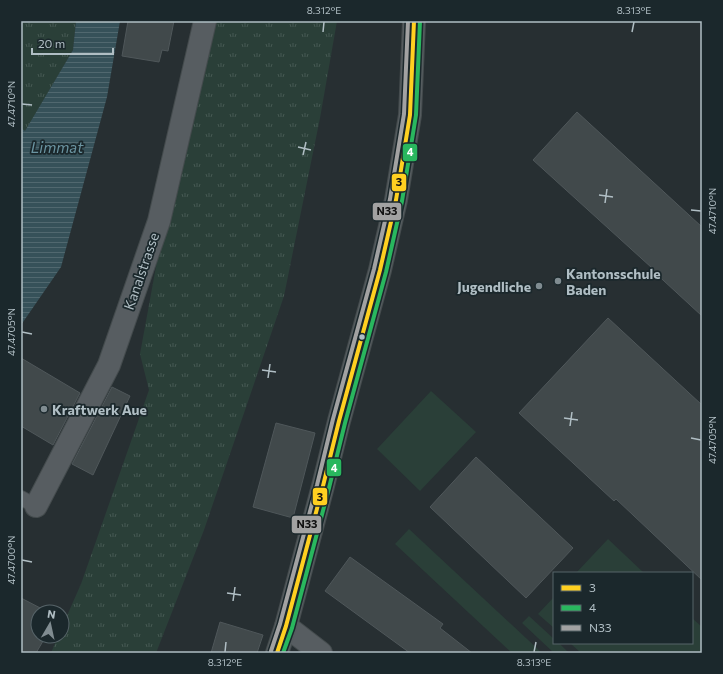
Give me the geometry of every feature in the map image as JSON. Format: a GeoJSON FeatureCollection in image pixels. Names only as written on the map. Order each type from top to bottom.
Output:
{"type":"FeatureCollection","features":[{"type":"Feature","properties":{"kind":"main road"},"geometry":{"type":"LineString","coordinates":[[277,653],[286,626],[380,270],[396,200],[410,115],[414,21]]}},
{"type":"Feature","properties":{"kind":"street","name":"Kanalstrasse"},"geometry":{"type":"LineString","coordinates":[[28,502],[109,365],[159,221],[205,21]]}},
{"type":"Feature","properties":{"kind":"street"},"geometry":{"type":"LineString","coordinates":[[286,626],[321,653]]}},
{"type":"Feature","properties":{"kind":"green space"},"geometry":{"type":"Polygon","coordinates":[[[21,21],[76,21],[73,50],[25,132],[21,128],[21,21]]]}},
{"type":"Feature","properties":{"kind":"green space"},"geometry":{"type":"Polygon","coordinates":[[[193,21],[337,21],[320,118],[284,296],[204,530],[156,653],[51,653],[55,644],[70,644],[70,609],[81,584],[149,390],[140,354],[173,174],[184,80],[193,21]]]}},
{"type":"Feature","properties":{"kind":"green space"},"geometry":{"type":"Polygon","coordinates":[[[431,391],[476,432],[420,491],[377,449],[431,391]]]}},
{"type":"Feature","properties":{"kind":"green space"},"geometry":{"type":"Polygon","coordinates":[[[409,529],[542,653],[512,653],[395,544],[409,529]]]}},
{"type":"Feature","properties":{"kind":"green space"},"geometry":{"type":"Polygon","coordinates":[[[608,539],[643,572],[577,572],[608,539]]]}},
{"type":"Feature","properties":{"kind":"green space"},"geometry":{"type":"Polygon","coordinates":[[[553,598],[553,627],[538,614],[553,598]]]}},
{"type":"Feature","properties":{"kind":"green space"},"geometry":{"type":"Polygon","coordinates":[[[529,616],[553,638],[553,644],[560,644],[569,653],[554,653],[522,623],[529,616]]]}},
{"type":"Feature","properties":{"kind":"green space"},"geometry":{"type":"Polygon","coordinates":[[[693,619],[702,627],[702,653],[581,653],[571,644],[693,644],[693,619]]]}},
{"type":"Feature","properties":{"kind":"water","name":"Limmat"},"geometry":{"type":"Polygon","coordinates":[[[76,21],[120,21],[107,97],[61,267],[21,325],[21,128],[25,131],[73,50],[76,21]]]}},
{"type":"Feature","properties":{"kind":"building"},"geometry":{"type":"Polygon","coordinates":[[[128,21],[174,21],[168,51],[162,50],[159,62],[122,56],[128,21]]]}},
{"type":"Feature","properties":{"kind":"building"},"geometry":{"type":"Polygon","coordinates":[[[577,112],[702,227],[702,316],[651,269],[652,268],[533,160],[577,112]]]}},
{"type":"Feature","properties":{"kind":"building"},"geometry":{"type":"Polygon","coordinates":[[[608,318],[702,405],[702,580],[616,499],[614,501],[519,413],[608,318]]]}},
{"type":"Feature","properties":{"kind":"building","name":"Kraftwerk Aue"},"geometry":{"type":"Polygon","coordinates":[[[21,358],[80,393],[53,445],[21,426],[21,358]]]}},
{"type":"Feature","properties":{"kind":"building"},"geometry":{"type":"Polygon","coordinates":[[[112,387],[130,396],[93,475],[72,464],[112,387]]]}},
{"type":"Feature","properties":{"kind":"building"},"geometry":{"type":"Polygon","coordinates":[[[276,423],[315,433],[293,518],[253,507],[276,423]]]}},
{"type":"Feature","properties":{"kind":"building"},"geometry":{"type":"Polygon","coordinates":[[[476,457],[573,548],[526,598],[430,507],[476,457]]]}},
{"type":"Feature","properties":{"kind":"building"},"geometry":{"type":"Polygon","coordinates":[[[350,557],[443,624],[440,628],[472,653],[410,653],[325,591],[350,557]]]}},
{"type":"Feature","properties":{"kind":"building"},"geometry":{"type":"Polygon","coordinates":[[[21,598],[33,604],[30,604],[30,644],[41,644],[36,653],[21,653],[21,598]]]}},
{"type":"Feature","properties":{"kind":"building"},"geometry":{"type":"Polygon","coordinates":[[[220,622],[263,635],[257,653],[211,653],[220,622]]]}},
{"type":"Feature","properties":{"kind":"transit line","name":"N33"},"geometry":{"type":"LineString","coordinates":[[271,651],[280,624],[333,419],[374,269],[390,199],[404,114],[408,21]]}},
{"type":"Feature","properties":{"kind":"transit line","name":"3"},"geometry":{"type":"LineString","coordinates":[[277,653],[286,626],[380,270],[396,200],[410,115],[414,21]]}},
{"type":"Feature","properties":{"kind":"transit line","name":"4"},"geometry":{"type":"LineString","coordinates":[[283,653],[292,628],[386,272],[402,201],[416,115],[420,21]]}},
{"type":"Feature","properties":{"kind":"place","name":"Kantonsschule Baden"},"geometry":{"type":"Point","coordinates":[558,281]}},
{"type":"Feature","properties":{"kind":"place","name":"Jugendliche"},"geometry":{"type":"Point","coordinates":[539,286]}},
{"type":"Feature","properties":{"kind":"place","name":"Kraftwerk Aue"},"geometry":{"type":"Point","coordinates":[44,409]}}]}
